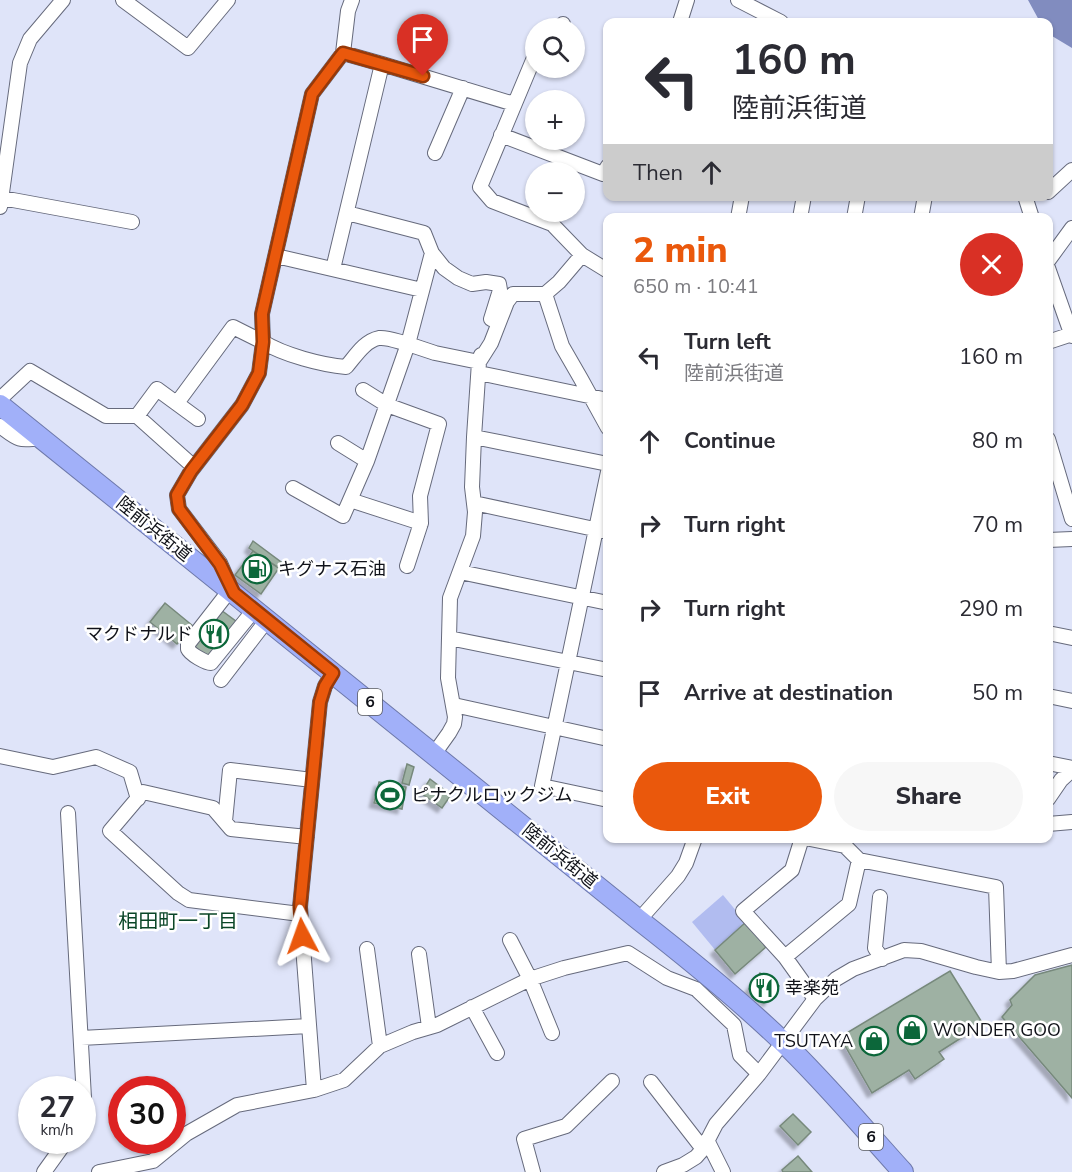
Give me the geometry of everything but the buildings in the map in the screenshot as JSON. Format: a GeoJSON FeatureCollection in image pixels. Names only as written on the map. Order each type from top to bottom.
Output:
{"type":"FeatureCollection","features":[{"type":"Feature","properties":{"kind":"highway","name":"陸前浜街道"},"geometry":{"type":"LineString","coordinates":[[0,405],[639,921],[698,966],[784,1043],[903,1172]]}},
{"type":"Feature","properties":{"kind":"street"},"geometry":{"type":"LineString","coordinates":[[63,0],[30,39],[20,63],[1,203],[132,222]]}},
{"type":"Feature","properties":{"kind":"street"},"geometry":{"type":"LineString","coordinates":[[123,0],[140,5],[189,48],[228,0]]}},
{"type":"Feature","properties":{"kind":"street"},"geometry":{"type":"LineString","coordinates":[[261,615],[224,677],[211,663],[207,663],[188,648],[188,644],[232,592],[220,564],[179,509],[177,495],[194,467],[242,405],[259,373],[263,342],[262,314],[312,94],[343,53],[348,11],[352,0]]}},
{"type":"Feature","properties":{"kind":"street"},"geometry":{"type":"LineString","coordinates":[[681,18],[687,0]]}},
{"type":"Feature","properties":{"kind":"street"},"geometry":{"type":"LineString","coordinates":[[738,0],[772,18]]}},
{"type":"Feature","properties":{"kind":"street"},"geometry":{"type":"LineString","coordinates":[[343,53],[514,104]]}},
{"type":"Feature","properties":{"kind":"street"},"geometry":{"type":"LineString","coordinates":[[333,269],[382,64]]}},
{"type":"Feature","properties":{"kind":"street"},"geometry":{"type":"LineString","coordinates":[[525,78],[480,187],[492,201],[552,224],[582,255],[603,269]]}},
{"type":"Feature","properties":{"kind":"street"},"geometry":{"type":"LineString","coordinates":[[435,153],[463,88]]}},
{"type":"Feature","properties":{"kind":"street"},"geometry":{"type":"LineString","coordinates":[[501,135],[603,174]]}},
{"type":"Feature","properties":{"kind":"street"},"geometry":{"type":"LineString","coordinates":[[1053,187],[1072,170]]}},
{"type":"Feature","properties":{"kind":"street"},"geometry":{"type":"LineString","coordinates":[[347,213],[424,233],[432,253],[444,268],[472,284],[486,282],[499,284],[500,290],[479,367],[472,487],[475,512],[473,536],[450,598],[448,678],[455,717],[454,724],[435,754]]}},
{"type":"Feature","properties":{"kind":"street"},"geometry":{"type":"LineString","coordinates":[[1053,254],[1072,228]]}},
{"type":"Feature","properties":{"kind":"street"},"geometry":{"type":"LineString","coordinates":[[293,488],[343,516],[367,461],[408,344],[432,253]]}},
{"type":"Feature","properties":{"kind":"street"},"geometry":{"type":"LineString","coordinates":[[479,367],[507,302],[513,294],[545,294],[559,282],[582,255]]}},
{"type":"Feature","properties":{"kind":"street"},"geometry":{"type":"LineString","coordinates":[[276,256],[422,290]]}},
{"type":"Feature","properties":{"kind":"street"},"geometry":{"type":"LineString","coordinates":[[1053,282],[1072,334],[1053,340]]}},
{"type":"Feature","properties":{"kind":"street"},"geometry":{"type":"LineString","coordinates":[[545,294],[561,346],[603,419]]}},
{"type":"Feature","properties":{"kind":"street"},"geometry":{"type":"LineString","coordinates":[[177,404],[233,327],[272,347],[309,360],[346,368],[365,345],[378,338],[408,344],[479,367],[603,399]]}},
{"type":"Feature","properties":{"kind":"street"},"geometry":{"type":"LineString","coordinates":[[0,399],[30,371],[106,416],[137,416],[194,467]]}},
{"type":"Feature","properties":{"kind":"street"},"geometry":{"type":"LineString","coordinates":[[137,416],[157,389],[198,419]]}},
{"type":"Feature","properties":{"kind":"street"},"geometry":{"type":"LineString","coordinates":[[363,390],[387,405],[439,424],[420,496],[421,523],[407,566]]}},
{"type":"Feature","properties":{"kind":"street"},"geometry":{"type":"LineString","coordinates":[[0,426],[17,439],[24,441],[41,438]]}},
{"type":"Feature","properties":{"kind":"street"},"geometry":{"type":"LineString","coordinates":[[474,436],[603,463]]}},
{"type":"Feature","properties":{"kind":"street"},"geometry":{"type":"LineString","coordinates":[[338,443],[367,461]]}},
{"type":"Feature","properties":{"kind":"street"},"geometry":{"type":"LineString","coordinates":[[1053,456],[1072,519]]}},
{"type":"Feature","properties":{"kind":"street"},"geometry":{"type":"LineString","coordinates":[[350,500],[421,523]]}},
{"type":"Feature","properties":{"kind":"street"},"geometry":{"type":"LineString","coordinates":[[474,502],[602,531],[581,598],[542,786],[603,799]]}},
{"type":"Feature","properties":{"kind":"street"},"geometry":{"type":"LineString","coordinates":[[1053,540],[1072,539]]}},
{"type":"Feature","properties":{"kind":"street"},"geometry":{"type":"LineString","coordinates":[[460,572],[603,602]]}},
{"type":"Feature","properties":{"kind":"street"},"geometry":{"type":"LineString","coordinates":[[211,663],[261,615]]}},
{"type":"Feature","properties":{"kind":"street"},"geometry":{"type":"LineString","coordinates":[[1053,634],[1072,638]]}},
{"type":"Feature","properties":{"kind":"street"},"geometry":{"type":"LineString","coordinates":[[449,638],[603,669]]}},
{"type":"Feature","properties":{"kind":"street"},"geometry":{"type":"LineString","coordinates":[[314,1090],[300,914],[320,702],[325,686],[333,673]]}},
{"type":"Feature","properties":{"kind":"street"},"geometry":{"type":"LineString","coordinates":[[1053,697],[1072,701]]}},
{"type":"Feature","properties":{"kind":"street"},"geometry":{"type":"LineString","coordinates":[[454,705],[603,738]]}},
{"type":"Feature","properties":{"kind":"street"},"geometry":{"type":"LineString","coordinates":[[0,756],[53,766],[96,757],[130,772],[138,799]]}},
{"type":"Feature","properties":{"kind":"street"},"geometry":{"type":"LineString","coordinates":[[1053,764],[1072,769]]}},
{"type":"Feature","properties":{"kind":"street"},"geometry":{"type":"LineString","coordinates":[[1053,792],[1072,769]]}},
{"type":"Feature","properties":{"kind":"street"},"geometry":{"type":"LineString","coordinates":[[225,821],[230,770],[312,780]]}},
{"type":"Feature","properties":{"kind":"street"},"geometry":{"type":"LineString","coordinates":[[300,914],[189,900],[110,831],[143,792],[213,808],[231,829],[307,837]]}},
{"type":"Feature","properties":{"kind":"street"},"geometry":{"type":"LineString","coordinates":[[68,813],[83,1076]]}},
{"type":"Feature","properties":{"kind":"street"},"geometry":{"type":"LineString","coordinates":[[1053,824],[1072,822]]}},
{"type":"Feature","properties":{"kind":"street"},"geometry":{"type":"LineString","coordinates":[[639,921],[678,876],[686,863],[693,843]]}},
{"type":"Feature","properties":{"kind":"street"},"geometry":{"type":"LineString","coordinates":[[801,843],[792,870],[744,911],[785,957],[815,999]]}},
{"type":"Feature","properties":{"kind":"street"},"geometry":{"type":"LineString","coordinates":[[844,843],[860,860],[996,887],[999,972]]}},
{"type":"Feature","properties":{"kind":"street"},"geometry":{"type":"LineString","coordinates":[[785,957],[849,904],[860,860]]}},
{"type":"Feature","properties":{"kind":"street"},"geometry":{"type":"LineString","coordinates":[[880,897],[875,948],[882,958]]}},
{"type":"Feature","properties":{"kind":"street"},"geometry":{"type":"LineString","coordinates":[[510,940],[530,979],[552,1033]]}},
{"type":"Feature","properties":{"kind":"street"},"geometry":{"type":"LineString","coordinates":[[367,949],[380,1046]]}},
{"type":"Feature","properties":{"kind":"street"},"geometry":{"type":"LineString","coordinates":[[664,1172],[696,1157],[716,1124],[784,1043],[815,999],[836,979],[853,969],[904,950],[921,951],[976,968],[999,972],[1013,971],[1072,955]]}},
{"type":"Feature","properties":{"kind":"street"},"geometry":{"type":"LineString","coordinates":[[99,1172],[153,1161],[186,1134],[237,1105],[314,1090],[344,1080],[380,1046],[429,1027],[530,979],[564,968],[628,953],[667,978],[696,989],[734,1025],[741,1055],[759,1074]]}},
{"type":"Feature","properties":{"kind":"street"},"geometry":{"type":"LineString","coordinates":[[419,954],[429,1027]]}},
{"type":"Feature","properties":{"kind":"street"},"geometry":{"type":"LineString","coordinates":[[472,1007],[497,1053]]}},
{"type":"Feature","properties":{"kind":"street"},"geometry":{"type":"LineString","coordinates":[[81,1038],[309,1026]]}},
{"type":"Feature","properties":{"kind":"street"},"geometry":{"type":"LineString","coordinates":[[533,1172],[524,1139],[566,1126],[612,1081]]}},
{"type":"Feature","properties":{"kind":"street"},"geometry":{"type":"LineString","coordinates":[[651,1082],[705,1144],[723,1172]]}},
{"type":"Feature","properties":{"kind":"street"},"geometry":{"type":"LineString","coordinates":[[44,1172],[57,1154]]}},
{"type":"Feature","properties":{"kind":"shaded area"},"geometry":{"type":"Polygon","coordinates":[[[1028,0],[1072,0],[1072,48],[1053,37],[1053,18],[1038,18],[1028,0]]]}},
{"type":"Feature","properties":{"kind":"shaded area"},"geometry":{"type":"Polygon","coordinates":[[[723,895],[766,947],[735,974],[692,922],[723,895]]]}},
{"type":"Feature","properties":{"kind":"place","name":"キグナス石油"},"geometry":{"type":"Point","coordinates":[257,569]}},
{"type":"Feature","properties":{"kind":"place","name":"マクドナルド"},"geometry":{"type":"Point","coordinates":[214,634]}},
{"type":"Feature","properties":{"kind":"place","name":"ピナクルロックジム"},"geometry":{"type":"Point","coordinates":[390,795]}},
{"type":"Feature","properties":{"kind":"place","name":"幸楽苑"},"geometry":{"type":"Point","coordinates":[764,988]}},
{"type":"Feature","properties":{"kind":"place","name":"WONDER GOO"},"geometry":{"type":"Point","coordinates":[912,1030]}},
{"type":"Feature","properties":{"kind":"place","name":"TSUTAYA"},"geometry":{"type":"Point","coordinates":[874,1041]}},
{"type":"Feature","properties":{"kind":"district","name":"相田町一丁目"},"geometry":{"type":"Point","coordinates":[178,921]}},
{"type":"Feature","properties":{"kind":"route"},"geometry":{"type":"LineString","coordinates":[[302,936],[300,907],[320,702],[325,686],[333,673],[234,593],[220,564],[179,509],[177,495],[191,471],[242,405],[259,373],[263,342],[262,314],[312,94],[343,53],[423,76]]}}]}
